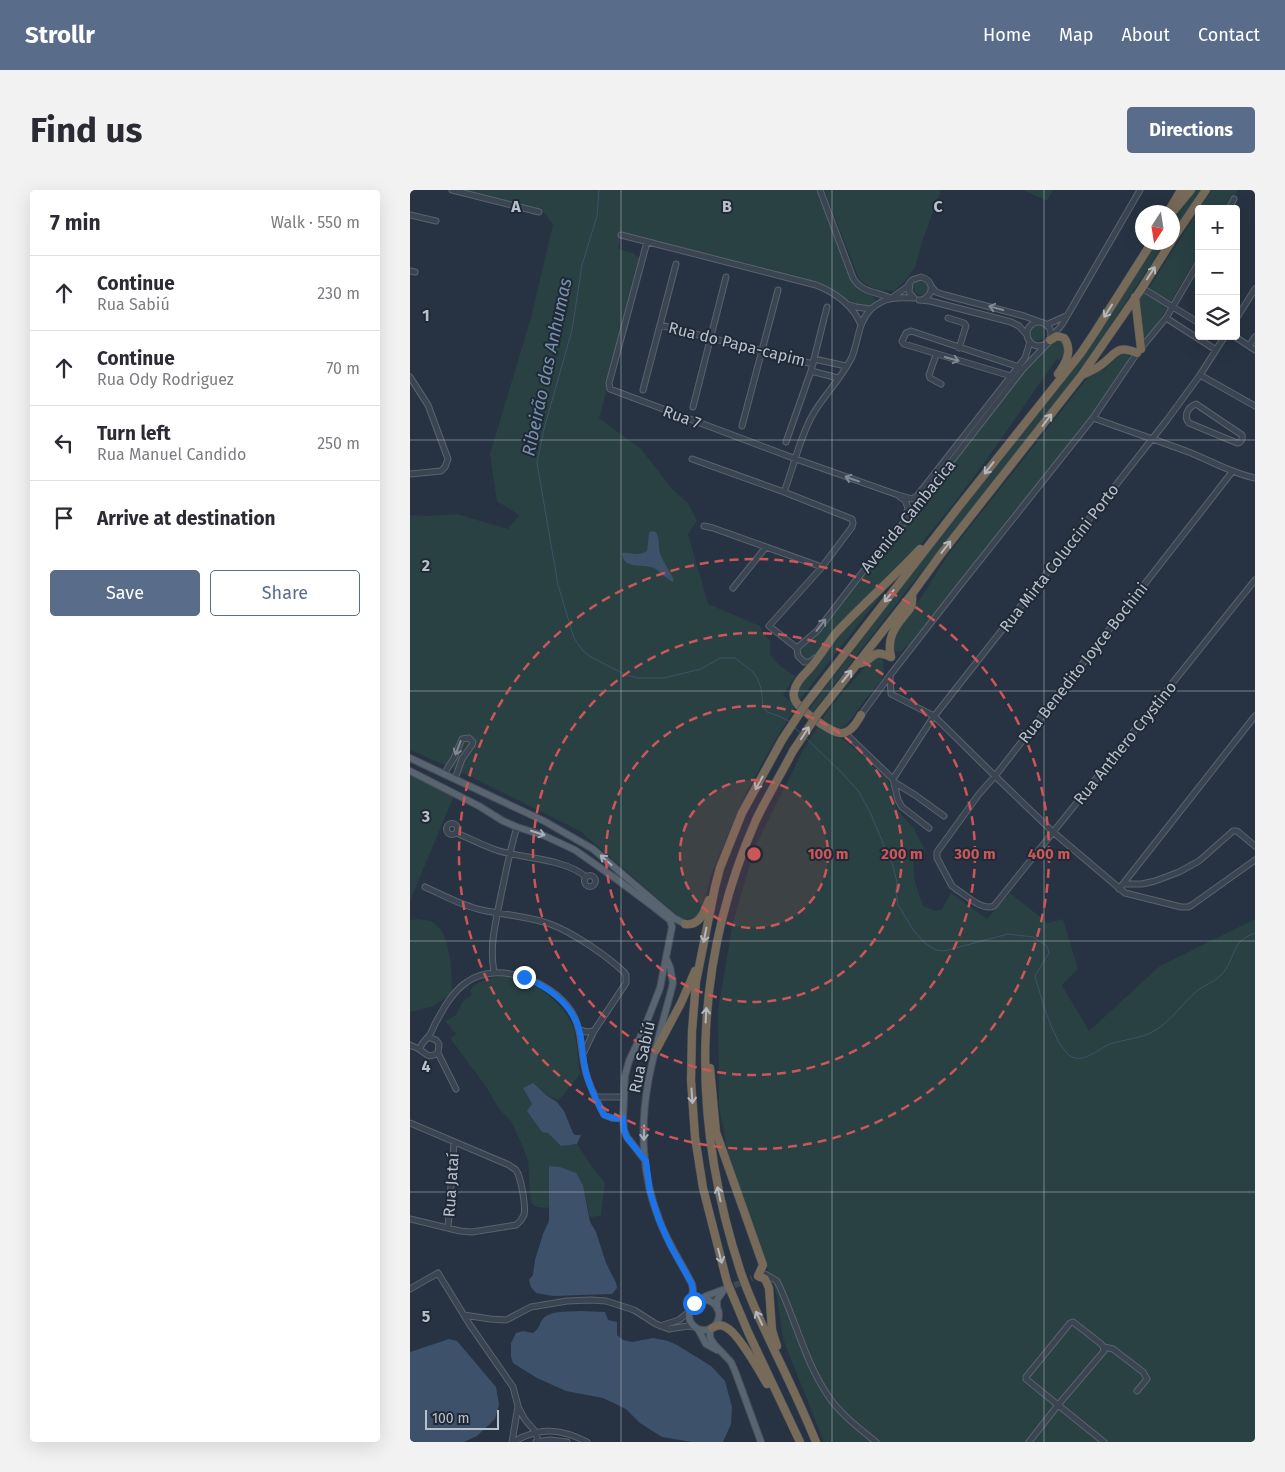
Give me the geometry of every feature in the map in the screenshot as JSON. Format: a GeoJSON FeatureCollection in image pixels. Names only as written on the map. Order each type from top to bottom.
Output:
{"type":"FeatureCollection","features":[{"type":"Feature","properties":{"kind":"highway"},"geometry":{"type":"LineString","coordinates":[[1172,205],[1181,190]]}},
{"type":"Feature","properties":{"kind":"highway"},"geometry":{"type":"LineString","coordinates":[[1179,205],[1191,190]]}},
{"type":"Feature","properties":{"kind":"highway"},"geometry":{"type":"LineString","coordinates":[[1180,229],[1206,190]]}},
{"type":"Feature","properties":{"kind":"highway"},"geometry":{"type":"LineString","coordinates":[[800,1442],[748,1332],[727,1282],[703,1188],[695,1137],[691,1080],[696,982],[720,868],[742,813],[782,740],[805,705],[1085,346],[1147,250]]}},
{"type":"Feature","properties":{"kind":"highway"},"geometry":{"type":"LineString","coordinates":[[816,1442],[757,1313],[742,1275],[725,1220],[717,1183],[709,1135],[705,1042],[706,1012],[720,925],[756,820],[793,751],[817,715],[1081,376],[1166,250]]}},
{"type":"Feature","properties":{"kind":"highway"},"geometry":{"type":"LineString","coordinates":[[1081,376],[1101,366],[1121,349],[1139,351],[1135,297]]}},
{"type":"Feature","properties":{"kind":"highway"},"geometry":{"type":"LineString","coordinates":[[1003,451],[1060,371],[1069,353],[1069,348],[1064,338],[1058,336],[1050,339]]}},
{"type":"Feature","properties":{"kind":"highway"},"geometry":{"type":"LineString","coordinates":[[862,714],[855,725],[845,733],[840,734],[832,731],[798,704],[793,696],[796,685],[844,625],[891,580],[956,509]]}},
{"type":"Feature","properties":{"kind":"highway"},"geometry":{"type":"LineString","coordinates":[[891,657],[889,647],[892,634],[911,608],[912,594]]}},
{"type":"Feature","properties":{"kind":"highway"},"geometry":{"type":"LineString","coordinates":[[857,664],[864,663],[874,654],[878,653],[891,657]]}},
{"type":"Feature","properties":{"kind":"highway"},"geometry":{"type":"LineString","coordinates":[[685,924],[689,925],[697,922],[715,887]]}},
{"type":"Feature","properties":{"kind":"highway"},"geometry":{"type":"LineString","coordinates":[[656,1050],[681,1003],[701,957]]}},
{"type":"Feature","properties":{"kind":"highway"},"geometry":{"type":"LineString","coordinates":[[705,1042],[716,1132],[763,1265],[755,1277],[765,1279],[767,1283],[772,1330],[794,1392]]}},
{"type":"Feature","properties":{"kind":"highway"},"geometry":{"type":"LineString","coordinates":[[711,1328],[719,1325],[725,1326],[736,1336],[764,1378],[800,1442]]}},
{"type":"Feature","properties":{"kind":"main road"},"geometry":{"type":"LineString","coordinates":[[410,758],[544,822],[593,849],[668,913],[685,924]]}},
{"type":"Feature","properties":{"kind":"main road"},"geometry":{"type":"LineString","coordinates":[[410,770],[517,826],[586,852],[593,849]]}},
{"type":"Feature","properties":{"kind":"main road"},"geometry":{"type":"LineString","coordinates":[[562,843],[619,881],[670,920],[672,927],[660,988],[629,1061],[625,1076],[624,1130],[627,1138],[646,1161]]}},
{"type":"Feature","properties":{"kind":"main road"},"geometry":{"type":"LineString","coordinates":[[672,927],[676,924],[685,924]]}},
{"type":"Feature","properties":{"kind":"main road","name":"Rua Sabiú"},"geometry":{"type":"LineString","coordinates":[[666,958],[673,982],[648,1082],[644,1130],[646,1161],[650,1192],[659,1220],[670,1245],[692,1284],[693,1290],[689,1311]]}},
{"type":"Feature","properties":{"kind":"main road"},"geometry":{"type":"LineString","coordinates":[[696,1328],[702,1330],[711,1328],[718,1321],[717,1300],[724,1290],[706,1296],[698,1301],[689,1311],[690,1320],[706,1344],[724,1354]]}},
{"type":"Feature","properties":{"kind":"main road"},"geometry":{"type":"LineString","coordinates":[[698,1301],[711,1302],[717,1308]]}},
{"type":"Feature","properties":{"kind":"main road"},"geometry":{"type":"LineString","coordinates":[[711,1328],[710,1338],[731,1362],[761,1442]]}},
{"type":"Feature","properties":{"kind":"street"},"geometry":{"type":"LineString","coordinates":[[452,190],[539,212]]}},
{"type":"Feature","properties":{"kind":"street"},"geometry":{"type":"LineString","coordinates":[[820,190],[856,283],[866,290],[891,298],[923,300],[930,294],[932,286]]}},
{"type":"Feature","properties":{"kind":"street","name":"Avenida Cambacica"},"geometry":{"type":"LineString","coordinates":[[797,648],[817,631],[1023,370],[1064,323],[1140,190]]}},
{"type":"Feature","properties":{"kind":"street"},"geometry":{"type":"LineString","coordinates":[[1231,205],[1234,199]]}},
{"type":"Feature","properties":{"kind":"street"},"geometry":{"type":"LineString","coordinates":[[410,214],[436,221]]}},
{"type":"Feature","properties":{"kind":"street"},"geometry":{"type":"LineString","coordinates":[[621,235],[816,285],[827,289],[849,304],[871,310]]}},
{"type":"Feature","properties":{"kind":"street","name":"Rua 7"},"geometry":{"type":"LineString","coordinates":[[647,242],[609,383],[610,389],[898,495]]}},
{"type":"Feature","properties":{"kind":"street"},"geometry":{"type":"LineString","coordinates":[[643,390],[676,264]]}},
{"type":"Feature","properties":{"kind":"street"},"geometry":{"type":"LineString","coordinates":[[862,714],[958,588],[1094,418],[1139,351],[1166,318],[1195,269]]}},
{"type":"Feature","properties":{"kind":"street"},"geometry":{"type":"LineString","coordinates":[[693,408],[726,277]]}},
{"type":"Feature","properties":{"kind":"street"},"geometry":{"type":"LineString","coordinates":[[784,492],[811,417],[852,358],[861,325],[871,310],[902,291],[910,283],[916,278],[921,277],[928,280],[936,292],[1024,316],[1045,324],[1049,328],[1050,339],[1040,346],[1033,344],[1019,326],[1011,322],[916,299],[909,292],[910,283]]}},
{"type":"Feature","properties":{"kind":"street"},"geometry":{"type":"LineString","coordinates":[[1142,288],[1195,321]]}},
{"type":"Feature","properties":{"kind":"street"},"geometry":{"type":"LineString","coordinates":[[1240,313],[1255,289]]}},
{"type":"Feature","properties":{"kind":"street"},"geometry":{"type":"LineString","coordinates":[[742,426],[778,290]]}},
{"type":"Feature","properties":{"kind":"street"},"geometry":{"type":"LineString","coordinates":[[849,304],[861,325]]}},
{"type":"Feature","properties":{"kind":"street"},"geometry":{"type":"LineString","coordinates":[[786,442],[811,371],[827,307]]}},
{"type":"Feature","properties":{"kind":"street"},"geometry":{"type":"LineString","coordinates":[[1027,335],[1032,325],[1039,322],[1045,324],[1067,316]]}},
{"type":"Feature","properties":{"kind":"street"},"geometry":{"type":"LineString","coordinates":[[948,318],[964,323],[966,326],[959,348]]}},
{"type":"Feature","properties":{"kind":"street"},"geometry":{"type":"LineString","coordinates":[[1166,318],[1216,350]]}},
{"type":"Feature","properties":{"kind":"street","name":"Rua do Papa-capim"},"geometry":{"type":"LineString","coordinates":[[660,325],[762,351],[846,366]]}},
{"type":"Feature","properties":{"kind":"street"},"geometry":{"type":"LineString","coordinates":[[1011,376],[904,344],[902,341],[906,333],[911,331],[1019,367]]}},
{"type":"Feature","properties":{"kind":"street"},"geometry":{"type":"LineString","coordinates":[[1249,346],[1255,337]]}},
{"type":"Feature","properties":{"kind":"street","name":"Rua Mirta Coluccini Porto"},"geometry":{"type":"LineString","coordinates":[[894,780],[934,716],[1152,440],[1200,375],[1221,340]]}},
{"type":"Feature","properties":{"kind":"street"},"geometry":{"type":"LineString","coordinates":[[1240,340],[1255,350]]}},
{"type":"Feature","properties":{"kind":"street","name":"Avenida Cambacica"},"geometry":{"type":"LineString","coordinates":[[898,495],[915,498],[1019,367],[1025,358],[1030,342]]}},
{"type":"Feature","properties":{"kind":"street"},"geometry":{"type":"LineString","coordinates":[[936,354],[929,375],[930,378],[941,384]]}},
{"type":"Feature","properties":{"kind":"street","name":"Rua do Papa-capim"},"geometry":{"type":"LineString","coordinates":[[811,371],[838,378]]}},
{"type":"Feature","properties":{"kind":"street"},"geometry":{"type":"LineString","coordinates":[[1200,375],[1255,406]]}},
{"type":"Feature","properties":{"kind":"street"},"geometry":{"type":"LineString","coordinates":[[410,377],[428,406],[448,459],[445,467],[440,471],[410,474]]}},
{"type":"Feature","properties":{"kind":"street"},"geometry":{"type":"LineString","coordinates":[[1199,405],[1231,428],[1242,435],[1240,442],[1237,443],[1189,423],[1186,413],[1192,406],[1199,405]]}},
{"type":"Feature","properties":{"kind":"street"},"geometry":{"type":"LineString","coordinates":[[1177,406],[1186,413]]}},
{"type":"Feature","properties":{"kind":"street"},"geometry":{"type":"LineString","coordinates":[[1094,418],[1196,455],[1232,472],[1255,478]]}},
{"type":"Feature","properties":{"kind":"street"},"geometry":{"type":"LineString","coordinates":[[1224,438],[1231,428]]}},
{"type":"Feature","properties":{"kind":"street"},"geometry":{"type":"LineString","coordinates":[[692,458],[784,492],[852,520],[852,527],[822,567],[769,626],[797,648],[797,653],[804,662],[813,660],[829,642]]}},
{"type":"Feature","properties":{"kind":"street","name":"Rua Benedito Joyce Bochini"},"geometry":{"type":"LineString","coordinates":[[994,906],[989,908],[983,907],[956,889],[936,855],[979,794],[1232,472]]}},
{"type":"Feature","properties":{"kind":"street"},"geometry":{"type":"LineString","coordinates":[[895,532],[908,512],[905,500],[898,495]]}},
{"type":"Feature","properties":{"kind":"street"},"geometry":{"type":"LineString","coordinates":[[704,526],[822,567]]}},
{"type":"Feature","properties":{"kind":"street"},"geometry":{"type":"LineString","coordinates":[[733,588],[766,547]]}},
{"type":"Feature","properties":{"kind":"street","name":"Rua Anthero Crystino"},"geometry":{"type":"LineString","coordinates":[[994,906],[1255,580]]}},
{"type":"Feature","properties":{"kind":"street"},"geometry":{"type":"LineString","coordinates":[[891,657],[898,665]]}},
{"type":"Feature","properties":{"kind":"street"},"geometry":{"type":"LineString","coordinates":[[891,674],[891,694]]}},
{"type":"Feature","properties":{"kind":"street"},"geometry":{"type":"LineString","coordinates":[[878,693],[891,694],[934,716],[1053,832],[1119,889],[1129,895],[1188,907],[1255,860]]}},
{"type":"Feature","properties":{"kind":"street"},"geometry":{"type":"LineString","coordinates":[[1119,889],[1255,716]]}},
{"type":"Feature","properties":{"kind":"street"},"geometry":{"type":"LineString","coordinates":[[845,733],[894,780],[944,816]]}},
{"type":"Feature","properties":{"kind":"street"},"geometry":{"type":"LineString","coordinates":[[444,774],[462,739],[469,738],[473,742],[472,745],[462,759],[454,779]]}},
{"type":"Feature","properties":{"kind":"street"},"geometry":{"type":"LineString","coordinates":[[894,780],[900,804],[929,828]]}},
{"type":"Feature","properties":{"kind":"street"},"geometry":{"type":"LineString","coordinates":[[494,972],[492,944],[509,853],[517,826]]}},
{"type":"Feature","properties":{"kind":"street"},"geometry":{"type":"LineString","coordinates":[[1123,884],[1142,884],[1179,872],[1199,861],[1233,831],[1237,831],[1255,846]]}},
{"type":"Feature","properties":{"kind":"street"},"geometry":{"type":"LineString","coordinates":[[456,833],[495,850],[574,869],[586,877]]}},
{"type":"Feature","properties":{"kind":"street"},"geometry":{"type":"LineString","coordinates":[[425,887],[464,905],[480,910],[530,918],[550,924],[582,941],[624,972],[626,979],[624,986],[594,1031],[583,1055]]}},
{"type":"Feature","properties":{"kind":"street"},"geometry":{"type":"LineString","coordinates":[[420,1050],[422,1042],[428,1037],[459,987],[469,980],[494,972],[524,977],[539,983],[571,1011],[579,1029],[586,1073],[595,1097],[604,1115],[612,1118],[623,1118]]}},
{"type":"Feature","properties":{"kind":"street"},"geometry":{"type":"LineString","coordinates":[[579,1029],[586,1032],[594,1031]]}},
{"type":"Feature","properties":{"kind":"street"},"geometry":{"type":"LineString","coordinates":[[428,1037],[436,1040],[439,1044],[438,1054],[456,1089]]}},
{"type":"Feature","properties":{"kind":"street"},"geometry":{"type":"LineString","coordinates":[[410,1046],[426,1055],[434,1056],[438,1054]]}},
{"type":"Feature","properties":{"kind":"street"},"geometry":{"type":"LineString","coordinates":[[595,1097],[624,1097]]}},
{"type":"Feature","properties":{"kind":"street"},"geometry":{"type":"LineString","coordinates":[[410,1123],[515,1169],[520,1177],[525,1208],[521,1221],[516,1224],[472,1232],[410,1219]]}},
{"type":"Feature","properties":{"kind":"street","name":"Rua Jataí"},"geometry":{"type":"LineString","coordinates":[[448,1228],[454,1142]]}},
{"type":"Feature","properties":{"kind":"street"},"geometry":{"type":"LineString","coordinates":[[410,1289],[438,1273],[513,1387],[523,1417],[538,1436],[536,1442],[550,1440],[567,1442]]}},
{"type":"Feature","properties":{"kind":"street"},"geometry":{"type":"LineString","coordinates":[[755,1277],[765,1274],[776,1281],[813,1371],[832,1401],[850,1420],[876,1442]]}},
{"type":"Feature","properties":{"kind":"street"},"geometry":{"type":"LineString","coordinates":[[464,1315],[490,1320],[506,1320],[532,1307],[567,1300],[591,1300],[606,1301],[634,1310],[660,1326],[669,1329],[688,1326],[696,1328]]}},
{"type":"Feature","properties":{"kind":"street"},"geometry":{"type":"LineString","coordinates":[[660,1326],[679,1320],[689,1311]]}},
{"type":"Feature","properties":{"kind":"street"},"geometry":{"type":"LineString","coordinates":[[679,1320],[682,1327]]}},
{"type":"Feature","properties":{"kind":"street"},"geometry":{"type":"LineString","coordinates":[[1029,1442],[1058,1405],[1103,1354],[1104,1349],[1100,1343],[1073,1322],[1070,1323],[1027,1374],[1026,1379],[1058,1405],[1104,1442]]}},
{"type":"Feature","properties":{"kind":"street"},"geometry":{"type":"LineString","coordinates":[[1104,1349],[1104,1347],[1113,1348],[1143,1372],[1147,1379],[1137,1391]]}},
{"type":"Feature","properties":{"kind":"street"},"geometry":{"type":"LineString","coordinates":[[513,1442],[518,1406]]}},
{"type":"Feature","properties":{"kind":"street"},"geometry":{"type":"LineString","coordinates":[[516,1418],[523,1417]]}},
{"type":"Feature","properties":{"kind":"street"},"geometry":{"type":"LineString","coordinates":[[513,1442],[536,1432],[560,1432],[574,1435],[588,1442]]}},
{"type":"Feature","properties":{"kind":"green space"},"geometry":{"type":"Polygon","coordinates":[[[463,190],[816,190],[858,290],[873,296],[876,300],[872,305],[861,307],[848,301],[831,289],[621,235],[618,249],[633,253],[642,261],[599,418],[641,449],[673,490],[688,503],[697,521],[688,534],[708,604],[760,626],[763,634],[770,640],[770,655],[780,666],[795,676],[783,695],[796,707],[745,795],[710,877],[705,900],[696,917],[683,920],[580,831],[465,774],[410,750],[410,515],[457,514],[508,529],[519,515],[497,501],[490,454],[532,314],[553,224],[542,210],[463,190]]]}},
{"type":"Feature","properties":{"kind":"green space"},"geometry":{"type":"Polygon","coordinates":[[[824,190],[941,190],[915,267],[905,281],[894,291],[876,289],[860,281],[824,190]]]}},
{"type":"Feature","properties":{"kind":"green space"},"geometry":{"type":"Polygon","coordinates":[[[1023,190],[1053,190],[1047,201],[1023,190]]]}},
{"type":"Feature","properties":{"kind":"green space"},"geometry":{"type":"Polygon","coordinates":[[[1194,190],[1201,190],[1180,221],[1180,208],[1194,190]]]}},
{"type":"Feature","properties":{"kind":"green space"},"geometry":{"type":"Polygon","coordinates":[[[1212,190],[1238,190],[1229,205],[1202,205],[1212,190]]]}},
{"type":"Feature","properties":{"kind":"green space"},"geometry":{"type":"Polygon","coordinates":[[[1195,215],[1195,261],[1170,302],[1149,288],[1173,250],[1180,250],[1180,239],[1195,215]]]}},
{"type":"Feature","properties":{"kind":"green space"},"geometry":{"type":"Polygon","coordinates":[[[1151,250],[1160,250],[1068,386],[813,712],[809,709],[911,574],[1094,341],[1151,250]]]}},
{"type":"Feature","properties":{"kind":"green space"},"geometry":{"type":"Polygon","coordinates":[[[921,279],[927,281],[929,287],[927,293],[921,295],[915,293],[913,287],[915,281],[921,279]]]}},
{"type":"Feature","properties":{"kind":"green space"},"geometry":{"type":"Polygon","coordinates":[[[1142,291],[1168,307],[1145,341],[1138,300],[1142,291]]]}},
{"type":"Feature","properties":{"kind":"green space"},"geometry":{"type":"Polygon","coordinates":[[[1034,325],[1040,325],[1045,330],[1043,339],[1034,341],[1029,336],[1029,330],[1034,325]]]}},
{"type":"Feature","properties":{"kind":"green space"},"geometry":{"type":"Polygon","coordinates":[[[1054,338],[1064,341],[1066,352],[1053,364],[950,509],[902,565],[826,641],[811,660],[802,657],[799,652],[802,647],[817,636],[1025,371],[1054,338]]]}},
{"type":"Feature","properties":{"kind":"green space"},"geometry":{"type":"Polygon","coordinates":[[[1121,353],[1129,355],[1128,362],[1090,419],[913,642],[900,652],[895,651],[893,649],[894,635],[924,593],[947,556],[1085,381],[1092,374],[1104,370],[1121,353]]]}},
{"type":"Feature","properties":{"kind":"green space"},"geometry":{"type":"Polygon","coordinates":[[[880,593],[883,593],[798,702],[799,686],[836,637],[880,593]]]}},
{"type":"Feature","properties":{"kind":"green space"},"geometry":{"type":"Polygon","coordinates":[[[881,657],[884,673],[882,680],[848,723],[842,728],[835,728],[822,719],[870,661],[873,658],[881,657]]]}},
{"type":"Feature","properties":{"kind":"green space"},"geometry":{"type":"Polygon","coordinates":[[[819,724],[848,743],[888,779],[897,810],[913,827],[924,848],[913,860],[915,882],[923,906],[936,911],[942,909],[951,893],[987,919],[1010,893],[1048,923],[1063,919],[1078,969],[1062,985],[1089,1031],[1160,966],[1255,919],[1255,1442],[824,1442],[783,1339],[777,1296],[727,1149],[719,1106],[718,1010],[733,922],[755,847],[802,752],[819,724]]]}},
{"type":"Feature","properties":{"kind":"green space"},"geometry":{"type":"Polygon","coordinates":[[[410,774],[455,793],[410,901],[410,774]]]}},
{"type":"Feature","properties":{"kind":"green space"},"geometry":{"type":"Polygon","coordinates":[[[419,919],[433,922],[440,928],[444,936],[452,976],[452,993],[434,1006],[411,1012],[410,920],[419,919]]]}},
{"type":"Feature","properties":{"kind":"green space"},"geometry":{"type":"Polygon","coordinates":[[[497,977],[517,978],[536,986],[557,1003],[572,1024],[580,1074],[559,1100],[546,1095],[533,1084],[523,1088],[548,1133],[561,1146],[577,1144],[605,1182],[601,1216],[590,1217],[583,1185],[560,1167],[549,1167],[550,1206],[547,1208],[536,1207],[531,1203],[528,1161],[511,1121],[499,1109],[487,1088],[450,1038],[456,1034],[445,1021],[456,1015],[463,1001],[472,995],[470,991],[476,985],[497,977]]]}},
{"type":"Feature","properties":{"kind":"water"},"geometry":{"type":"Polygon","coordinates":[[[652,531],[657,534],[660,553],[674,580],[673,582],[654,568],[630,564],[623,559],[622,553],[637,554],[647,551],[649,533],[652,531]]]}},
{"type":"Feature","properties":{"kind":"water"},"geometry":{"type":"Polygon","coordinates":[[[533,1083],[557,1102],[564,1111],[573,1133],[581,1135],[577,1144],[561,1146],[548,1133],[542,1132],[527,1111],[532,1104],[523,1088],[533,1083]]]}},
{"type":"Feature","properties":{"kind":"water"},"geometry":{"type":"Polygon","coordinates":[[[549,1166],[560,1167],[576,1173],[583,1185],[590,1222],[596,1232],[606,1263],[616,1283],[617,1288],[612,1294],[553,1296],[536,1293],[531,1287],[529,1280],[533,1275],[535,1260],[549,1221],[549,1166]]]}},
{"type":"Feature","properties":{"kind":"water"},"geometry":{"type":"Polygon","coordinates":[[[559,1312],[605,1312],[608,1320],[617,1322],[617,1335],[623,1340],[632,1342],[653,1338],[668,1341],[711,1366],[725,1381],[732,1407],[731,1424],[723,1442],[692,1442],[662,1437],[640,1423],[626,1409],[603,1398],[566,1391],[537,1378],[513,1363],[511,1343],[516,1333],[523,1331],[533,1333],[542,1320],[549,1315],[559,1312]]]}},
{"type":"Feature","properties":{"kind":"water"},"geometry":{"type":"Polygon","coordinates":[[[449,1339],[457,1341],[496,1387],[499,1405],[495,1419],[477,1436],[464,1442],[410,1442],[410,1352],[449,1339]]]}},
{"type":"Feature","properties":{"kind":"waterway","name":"Ribeirão das Anhumas"},"geometry":{"type":"LineString","coordinates":[[599,190],[597,216],[582,265],[572,330],[544,429],[537,463],[558,585],[574,638],[583,651],[591,657],[626,675],[638,678],[664,678],[701,669],[720,658],[735,658],[753,672],[757,678],[761,688],[763,706],[767,712],[789,721]]}},
{"type":"Feature","properties":{"kind":"waterway","name":"Ribeirão das Anhumas"},"geometry":{"type":"LineString","coordinates":[[795,728],[802,734]]}},
{"type":"Feature","properties":{"kind":"waterway","name":"Ribeirão das Anhumas"},"geometry":{"type":"LineString","coordinates":[[806,738],[859,792],[870,812],[886,853],[892,863],[897,882],[898,905],[914,931],[926,944],[936,950],[944,951],[1008,934],[1033,937],[1047,946],[1049,953],[1035,976],[1054,1033],[1060,1044],[1072,1057],[1087,1057],[1110,1044],[1143,1036],[1160,1027],[1198,990],[1220,976],[1239,943],[1255,933]]}},
{"type":"Feature","properties":{"kind":"waterway","name":"Ribeirão das Anhumas"},"geometry":{"type":"LineString","coordinates":[[1254,1442],[1255,1438]]}},
{"type":"Feature","properties":{"kind":"tunnel"},"geometry":{"type":"LineString","coordinates":[[726,1289],[752,1278]]}},
{"type":"Feature","properties":{"kind":"route"},"geometry":{"type":"LineString","coordinates":[[524,977],[539,983],[571,1011],[579,1029],[586,1073],[591,1087],[604,1115],[612,1118],[623,1118],[627,1138],[646,1161],[650,1192],[659,1220],[670,1245],[692,1284],[690,1309],[694,1303]]}}]}
